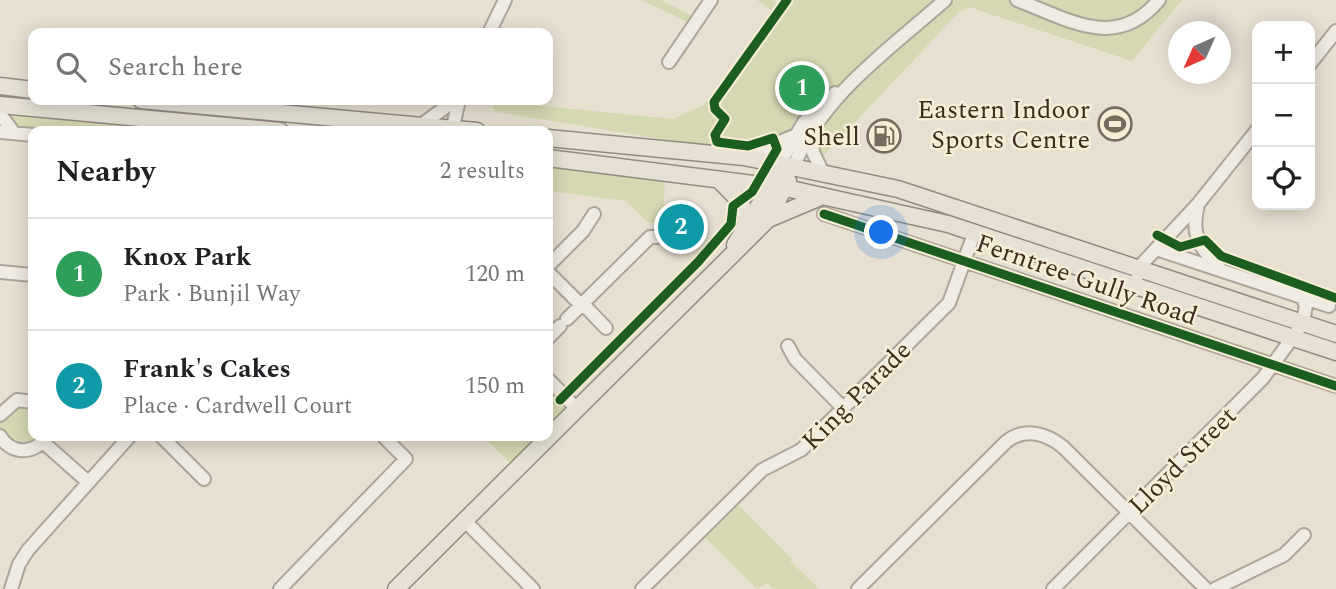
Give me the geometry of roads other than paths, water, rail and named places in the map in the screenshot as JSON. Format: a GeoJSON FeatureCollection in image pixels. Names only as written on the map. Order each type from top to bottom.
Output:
{"type":"FeatureCollection","features":[{"type":"Feature","properties":{"kind":"main road"},"geometry":{"type":"LineString","coordinates":[[2,84],[28,89]]}},
{"type":"Feature","properties":{"kind":"main road"},"geometry":{"type":"LineString","coordinates":[[0,105],[226,126]]}},
{"type":"Feature","properties":{"kind":"main road"},"geometry":{"type":"LineString","coordinates":[[195,105],[420,126]]}},
{"type":"Feature","properties":{"kind":"main road","name":"Ferntree Gully Road"},"geometry":{"type":"LineString","coordinates":[[553,138],[744,157],[822,171],[953,205],[1140,268],[1299,330],[1336,352]]}},
{"type":"Feature","properties":{"kind":"main road","name":"Ferntree Gully Road"},"geometry":{"type":"LineString","coordinates":[[553,159],[786,188],[823,196],[975,231],[1134,284],[1299,330],[1336,334]]}},
{"type":"Feature","properties":{"kind":"main road"},"geometry":{"type":"LineString","coordinates":[[731,253],[769,186],[787,165]]}},
{"type":"Feature","properties":{"kind":"main road"},"geometry":{"type":"LineString","coordinates":[[553,431],[767,220],[786,188],[787,165]]}},
{"type":"Feature","properties":{"kind":"main road"},"geometry":{"type":"LineString","coordinates":[[720,181],[741,202],[746,225]]}},
{"type":"Feature","properties":{"kind":"main road"},"geometry":{"type":"LineString","coordinates":[[767,220],[823,196]]}},
{"type":"Feature","properties":{"kind":"main road"},"geometry":{"type":"LineString","coordinates":[[396,589],[543,441]]}},
{"type":"Feature","properties":{"kind":"street"},"geometry":{"type":"LineString","coordinates":[[491,28],[505,0]]}},
{"type":"Feature","properties":{"kind":"street"},"geometry":{"type":"LineString","coordinates":[[669,62],[711,0]]}},
{"type":"Feature","properties":{"kind":"street"},"geometry":{"type":"LineString","coordinates":[[787,165],[794,136],[818,106],[845,88],[945,0]]}},
{"type":"Feature","properties":{"kind":"street"},"geometry":{"type":"LineString","coordinates":[[1017,0],[1102,29],[1124,27],[1138,21],[1159,0]]}},
{"type":"Feature","properties":{"kind":"street"},"geometry":{"type":"LineString","coordinates":[[1315,58],[1336,31]]}},
{"type":"Feature","properties":{"kind":"street"},"geometry":{"type":"LineString","coordinates":[[787,165],[845,88]]}},
{"type":"Feature","properties":{"kind":"street"},"geometry":{"type":"LineString","coordinates":[[420,126],[450,105]]}},
{"type":"Feature","properties":{"kind":"street"},"geometry":{"type":"LineString","coordinates":[[453,126],[456,105]]}},
{"type":"Feature","properties":{"kind":"street"},"geometry":{"type":"LineString","coordinates":[[0,114],[14,133]]}},
{"type":"Feature","properties":{"kind":"street"},"geometry":{"type":"LineString","coordinates":[[813,129],[813,152],[822,171]]}},
{"type":"Feature","properties":{"kind":"street"},"geometry":{"type":"LineString","coordinates":[[0,132],[28,134]]}},
{"type":"Feature","properties":{"kind":"street"},"geometry":{"type":"LineString","coordinates":[[744,157],[794,136]]}},
{"type":"Feature","properties":{"kind":"street"},"geometry":{"type":"LineString","coordinates":[[1134,284],[1140,268],[1198,204],[1252,136]]}},
{"type":"Feature","properties":{"kind":"street"},"geometry":{"type":"LineString","coordinates":[[1198,204],[1194,222],[1198,242],[1206,255],[1222,269]]}},
{"type":"Feature","properties":{"kind":"street"},"geometry":{"type":"LineString","coordinates":[[553,261],[586,227],[594,214]]}},
{"type":"Feature","properties":{"kind":"street","name":"Ferntree Gully Road"},"geometry":{"type":"LineString","coordinates":[[824,214],[1336,386]]}},
{"type":"Feature","properties":{"kind":"street","name":"King Parade"},"geometry":{"type":"LineString","coordinates":[[642,589],[757,474],[796,455],[949,303],[975,231]]}},
{"type":"Feature","properties":{"kind":"street"},"geometry":{"type":"LineString","coordinates":[[553,333],[650,237],[657,237]]}},
{"type":"Feature","properties":{"kind":"street","name":"Ferntree Gully Road"},"geometry":{"type":"LineString","coordinates":[[1156,249],[1329,306]]}},
{"type":"Feature","properties":{"kind":"street"},"geometry":{"type":"LineString","coordinates":[[0,272],[28,275]]}},
{"type":"Feature","properties":{"kind":"street"},"geometry":{"type":"LineString","coordinates":[[553,277],[607,328]]}},
{"type":"Feature","properties":{"kind":"street"},"geometry":{"type":"LineString","coordinates":[[1299,330],[1306,305],[1301,296]]}},
{"type":"Feature","properties":{"kind":"street","name":"Lloyd Street"},"geometry":{"type":"LineString","coordinates":[[1052,589],[1274,365],[1299,330]]}},
{"type":"Feature","properties":{"kind":"street"},"geometry":{"type":"LineString","coordinates":[[788,346],[794,359],[843,408]]}},
{"type":"Feature","properties":{"kind":"street"},"geometry":{"type":"LineString","coordinates":[[553,384],[576,408]]}},
{"type":"Feature","properties":{"kind":"street"},"geometry":{"type":"LineString","coordinates":[[0,415],[17,400],[28,401]]}},
{"type":"Feature","properties":{"kind":"street"},"geometry":{"type":"LineString","coordinates":[[858,589],[1006,442],[1020,433],[1034,433],[1059,443],[1206,589]]}},
{"type":"Feature","properties":{"kind":"street"},"geometry":{"type":"LineString","coordinates":[[0,436],[10,448],[19,451],[36,448],[43,441]]}},
{"type":"Feature","properties":{"kind":"street"},"geometry":{"type":"LineString","coordinates":[[47,441],[88,482]]}},
{"type":"Feature","properties":{"kind":"street"},"geometry":{"type":"LineString","coordinates":[[0,587],[10,589],[19,564],[28,551],[125,441]]}},
{"type":"Feature","properties":{"kind":"street"},"geometry":{"type":"LineString","coordinates":[[166,441],[204,479]]}},
{"type":"Feature","properties":{"kind":"street"},"geometry":{"type":"LineString","coordinates":[[280,589],[406,459],[388,441]]}},
{"type":"Feature","properties":{"kind":"street"},"geometry":{"type":"LineString","coordinates":[[464,520],[533,589]]}},
{"type":"Feature","properties":{"kind":"street"},"geometry":{"type":"LineString","coordinates":[[1215,589],[1284,555],[1304,535]]}},
{"type":"Feature","properties":{"kind":"place","name":"Knox Park"},"geometry":{"type":"Point","coordinates":[802,88]}},
{"type":"Feature","properties":{"kind":"place","name":"Eastern Indoor Sports Centre"},"geometry":{"type":"Point","coordinates":[1115,124]}},
{"type":"Feature","properties":{"kind":"place","name":"Shell"},"geometry":{"type":"Point","coordinates":[884,136]}},
{"type":"Feature","properties":{"kind":"place","name":"Frank's Cakes"},"geometry":{"type":"Point","coordinates":[681,227]}}]}
